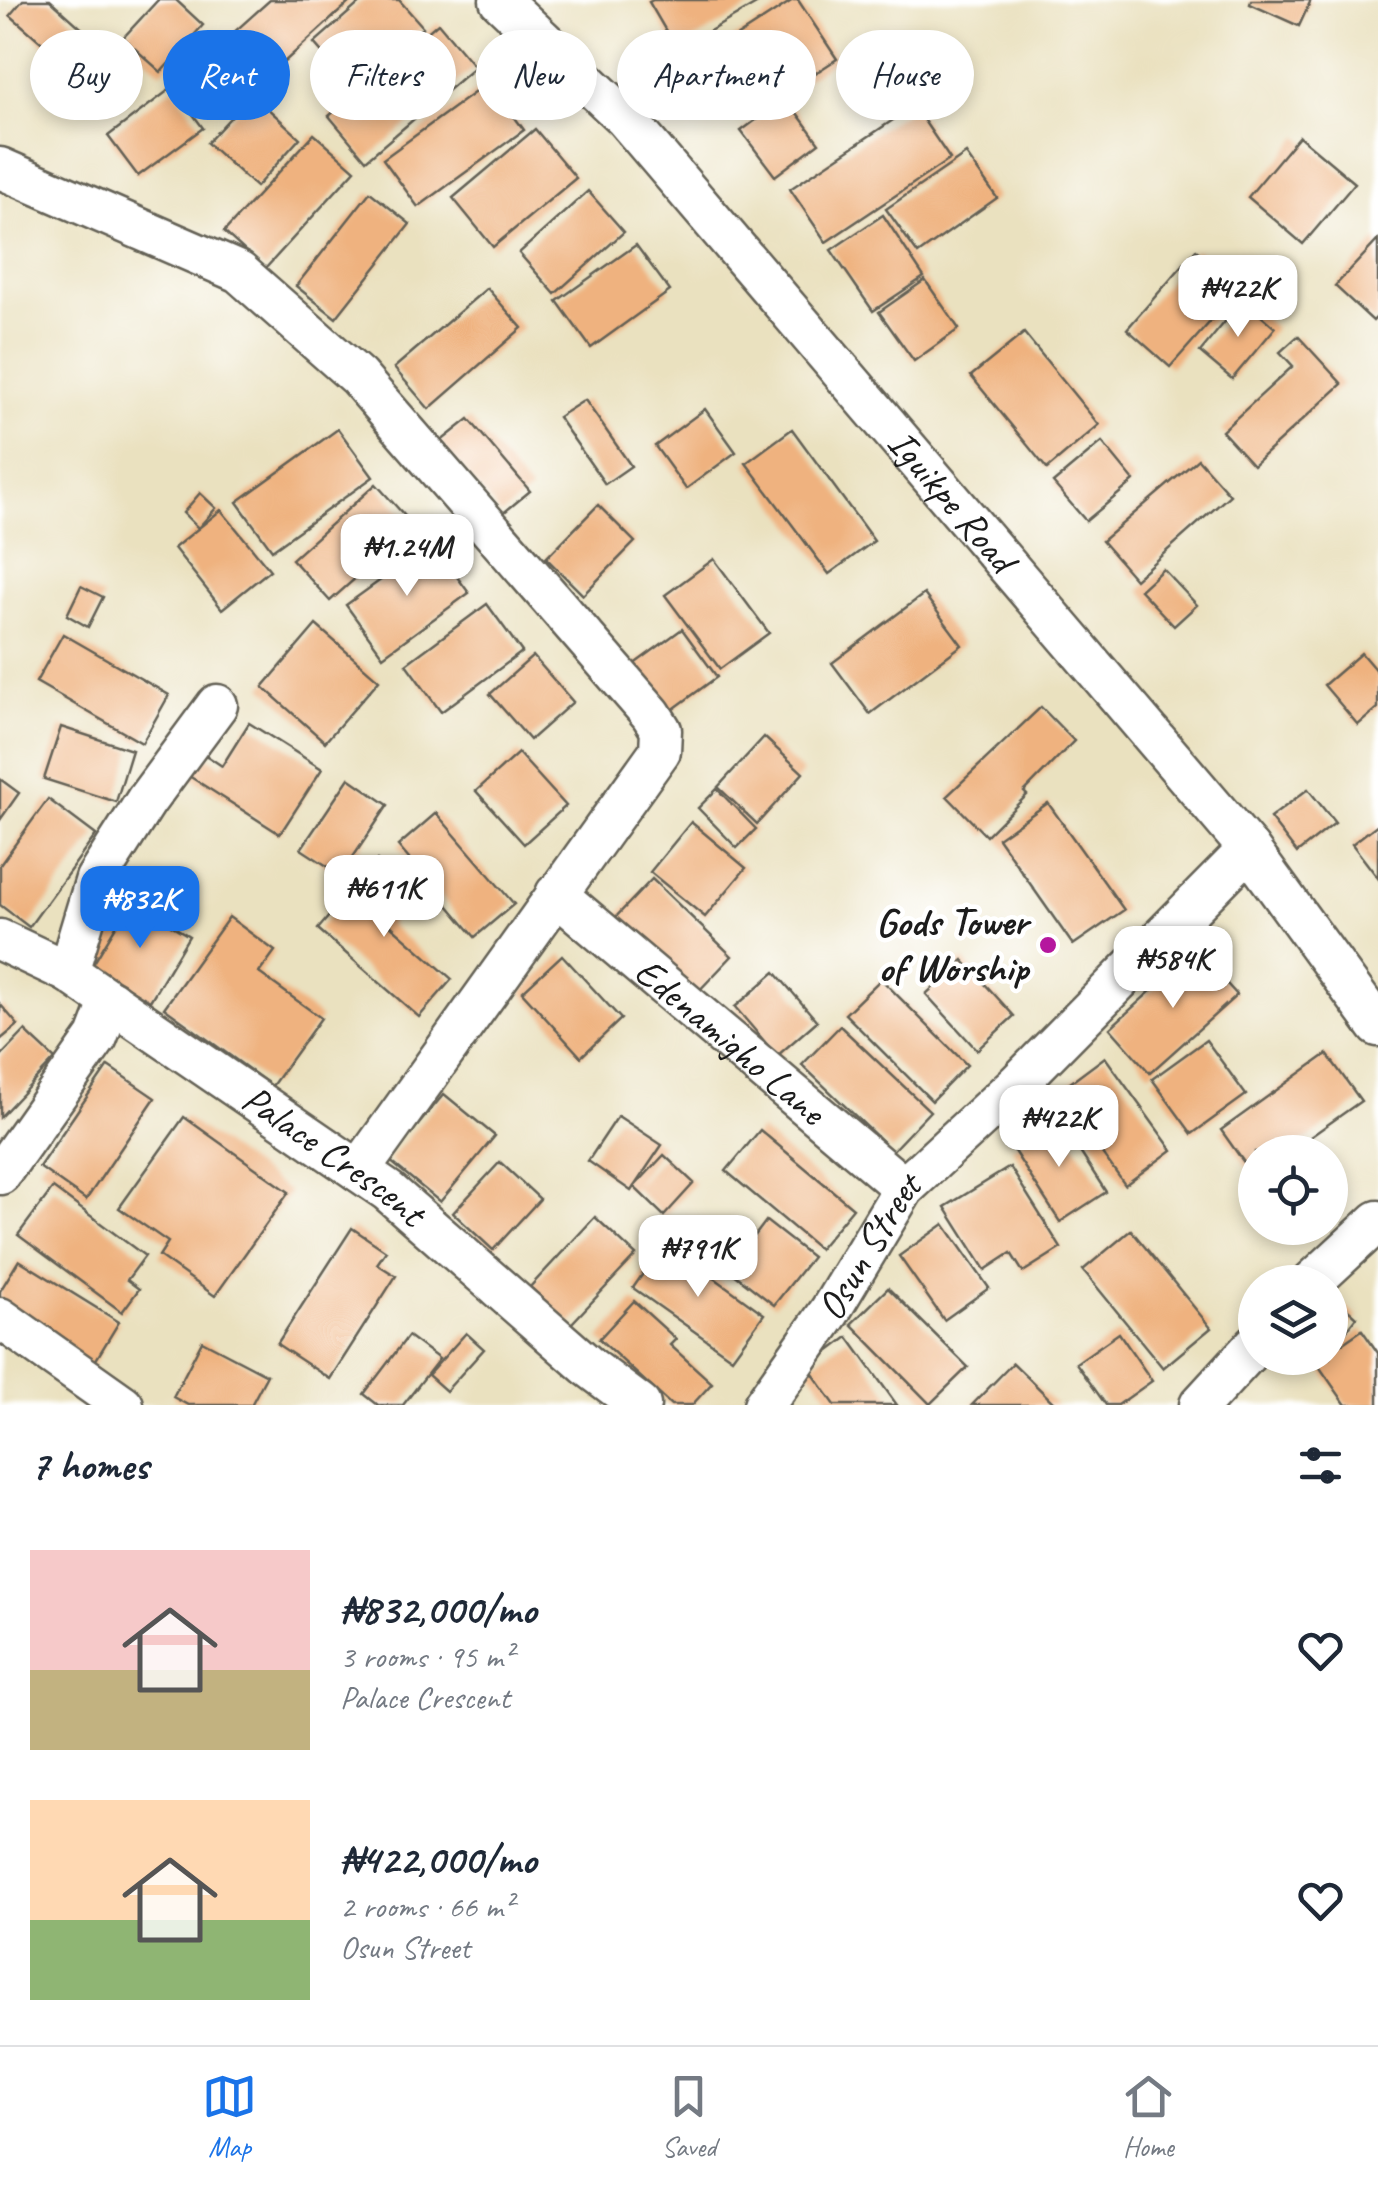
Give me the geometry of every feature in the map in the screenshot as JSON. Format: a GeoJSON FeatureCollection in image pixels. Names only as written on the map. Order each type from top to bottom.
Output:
{"type":"FeatureCollection","features":[{"type":"Feature","properties":{"kind":"street","name":"Iguikpe Road"},"geometry":{"type":"LineString","coordinates":[[500,0],[625,118],[1249,849],[1378,1026]]}},
{"type":"Feature","properties":{"kind":"street"},"geometry":{"type":"LineString","coordinates":[[0,168],[239,272],[358,377],[651,714],[660,730],[660,751],[359,1171]]}},
{"type":"Feature","properties":{"kind":"street"},"geometry":{"type":"LineString","coordinates":[[68,972],[96,879],[146,801],[217,706]]}},
{"type":"Feature","properties":{"kind":"street","name":"Osun Street"},"geometry":{"type":"LineString","coordinates":[[764,1405],[830,1310],[904,1188],[1017,1084],[1249,849]]}},
{"type":"Feature","properties":{"kind":"street","name":"Edenamigho Lane"},"geometry":{"type":"LineString","coordinates":[[556,894],[904,1188]]}},
{"type":"Feature","properties":{"kind":"street","name":"Palace Crescent"},"geometry":{"type":"LineString","coordinates":[[0,940],[68,972],[388,1191],[588,1366],[640,1405]]}},
{"type":"Feature","properties":{"kind":"street"},"geometry":{"type":"LineString","coordinates":[[0,1174],[97,1037],[111,1002]]}},
{"type":"Feature","properties":{"kind":"street"},"geometry":{"type":"LineString","coordinates":[[1330,1265],[1378,1221]]}},
{"type":"Feature","properties":{"kind":"street"},"geometry":{"type":"LineString","coordinates":[[0,1318],[122,1405]]}},
{"type":"Feature","properties":{"kind":"street"},"geometry":{"type":"LineString","coordinates":[[1200,1405],[1238,1364]]}},
{"type":"Feature","properties":{"kind":"building"},"geometry":{"type":"Polygon","coordinates":[[[23,0],[50,0],[84,30],[30,32],[10,15],[23,0]]]}},
{"type":"Feature","properties":{"kind":"building"},"geometry":{"type":"Polygon","coordinates":[[[158,0],[176,0],[203,25],[199,30],[163,30],[161,72],[143,56],[143,30],[130,30],[158,0]]]}},
{"type":"Feature","properties":{"kind":"building"},"geometry":{"type":"Polygon","coordinates":[[[270,0],[352,0],[319,30],[310,30],[310,38],[290,57],[290,30],[236,30],[270,0]]]}},
{"type":"Feature","properties":{"kind":"building"},"geometry":{"type":"Polygon","coordinates":[[[363,0],[399,0],[423,27],[419,30],[329,30],[363,0]]]}},
{"type":"Feature","properties":{"kind":"building"},"geometry":{"type":"Polygon","coordinates":[[[763,0],[711,30],[665,30],[649,2],[763,0]]]}},
{"type":"Feature","properties":{"kind":"building"},"geometry":{"type":"Polygon","coordinates":[[[798,0],[836,60],[816,73],[816,30],[747,30],[798,0]]]}},
{"type":"Feature","properties":{"kind":"building"},"geometry":{"type":"Polygon","coordinates":[[[1251,0],[1311,0],[1299,26],[1250,4],[1251,0]]]}},
{"type":"Feature","properties":{"kind":"building"},"geometry":{"type":"Polygon","coordinates":[[[456,44],[475,67],[456,83],[456,44]]]}},
{"type":"Feature","properties":{"kind":"building"},"geometry":{"type":"Polygon","coordinates":[[[476,91],[476,120],[517,120],[524,130],[418,207],[383,159],[437,120],[456,120],[456,106],[476,91]]]}},
{"type":"Feature","properties":{"kind":"building"},"geometry":{"type":"Polygon","coordinates":[[[163,95],[163,120],[197,120],[203,128],[138,176],[108,136],[129,120],[143,120],[143,110],[163,95]]]}},
{"type":"Feature","properties":{"kind":"building"},"geometry":{"type":"Polygon","coordinates":[[[228,120],[280,120],[300,138],[256,187],[207,143],[228,120]]]}},
{"type":"Feature","properties":{"kind":"building"},"geometry":{"type":"Polygon","coordinates":[[[332,120],[413,120],[366,160],[332,120]]]}},
{"type":"Feature","properties":{"kind":"building"},"geometry":{"type":"Polygon","coordinates":[[[756,120],[802,120],[819,143],[775,176],[741,131],[756,120]]]}},
{"type":"Feature","properties":{"kind":"building"},"geometry":{"type":"Polygon","coordinates":[[[893,120],[924,120],[950,159],[826,242],[790,189],[893,120]]]}},
{"type":"Feature","properties":{"kind":"building"},"geometry":{"type":"Polygon","coordinates":[[[535,129],[576,178],[493,247],[453,198],[535,129]]]}},
{"type":"Feature","properties":{"kind":"building"},"geometry":{"type":"Polygon","coordinates":[[[314,134],[355,170],[265,269],[224,232],[314,134]]]}},
{"type":"Feature","properties":{"kind":"building"},"geometry":{"type":"Polygon","coordinates":[[[1299,136],[1355,183],[1303,244],[1248,197],[1299,136]]]}},
{"type":"Feature","properties":{"kind":"building"},"geometry":{"type":"Polygon","coordinates":[[[966,154],[997,198],[918,254],[886,209],[966,154]]]}},
{"type":"Feature","properties":{"kind":"building"},"geometry":{"type":"Polygon","coordinates":[[[588,191],[624,232],[555,294],[519,253],[588,191]]]}},
{"type":"Feature","properties":{"kind":"building"},"geometry":{"type":"Polygon","coordinates":[[[370,192],[410,224],[336,318],[296,286],[370,192]]]}},
{"type":"Feature","properties":{"kind":"building"},"geometry":{"type":"Polygon","coordinates":[[[883,215],[924,277],[873,311],[831,250],[883,215]]]}},
{"type":"Feature","properties":{"kind":"building"},"geometry":{"type":"Polygon","coordinates":[[[1378,240],[1378,316],[1373,321],[1335,286],[1378,240]]]}},
{"type":"Feature","properties":{"kind":"building"},"geometry":{"type":"Polygon","coordinates":[[[636,245],[670,291],[591,348],[557,301],[636,245]]]}},
{"type":"Feature","properties":{"kind":"building"},"geometry":{"type":"Polygon","coordinates":[[[1196,250],[1240,288],[1170,367],[1127,329],[1196,250]]]}},
{"type":"Feature","properties":{"kind":"building"},"geometry":{"type":"Polygon","coordinates":[[[925,280],[959,329],[914,361],[879,312],[925,280]]]}},
{"type":"Feature","properties":{"kind":"building"},"geometry":{"type":"Polygon","coordinates":[[[487,288],[522,328],[429,409],[394,368],[487,288]]]}},
{"type":"Feature","properties":{"kind":"building"},"geometry":{"type":"Polygon","coordinates":[[[1243,300],[1275,328],[1232,379],[1200,352],[1243,300]]]}},
{"type":"Feature","properties":{"kind":"building"},"geometry":{"type":"Polygon","coordinates":[[[1024,333],[1099,425],[1047,469],[971,376],[1024,333]]]}},
{"type":"Feature","properties":{"kind":"building"},"geometry":{"type":"Polygon","coordinates":[[[1298,336],[1342,384],[1253,465],[1222,431],[1293,366],[1280,352],[1298,336]]]}},
{"type":"Feature","properties":{"kind":"building"},"geometry":{"type":"Polygon","coordinates":[[[585,400],[631,466],[605,484],[558,417],[585,400]]]}},
{"type":"Feature","properties":{"kind":"building"},"geometry":{"type":"Polygon","coordinates":[[[705,409],[736,452],[686,489],[655,446],[705,409]]]}},
{"type":"Feature","properties":{"kind":"building"},"geometry":{"type":"Polygon","coordinates":[[[469,419],[530,491],[501,515],[440,442],[469,419]]]}},
{"type":"Feature","properties":{"kind":"building"},"geometry":{"type":"Polygon","coordinates":[[[338,429],[373,477],[272,550],[237,502],[338,429]]]}},
{"type":"Feature","properties":{"kind":"building"},"geometry":{"type":"Polygon","coordinates":[[[792,429],[874,541],[829,574],[746,463],[792,429]]]}},
{"type":"Feature","properties":{"kind":"building"},"geometry":{"type":"Polygon","coordinates":[[[1102,442],[1134,481],[1086,521],[1053,483],[1102,442]]]}},
{"type":"Feature","properties":{"kind":"building"},"geometry":{"type":"Polygon","coordinates":[[[1198,459],[1230,495],[1135,579],[1102,541],[1198,459]]]}},
{"type":"Feature","properties":{"kind":"building"},"geometry":{"type":"Polygon","coordinates":[[[376,484],[414,526],[330,601],[292,559],[376,484]]]}},
{"type":"Feature","properties":{"kind":"building"},"geometry":{"type":"Polygon","coordinates":[[[200,493],[216,508],[198,528],[183,513],[200,493]]]}},
{"type":"Feature","properties":{"kind":"building"},"geometry":{"type":"Polygon","coordinates":[[[598,505],[635,542],[583,595],[546,558],[598,505]]]}},
{"type":"Feature","properties":{"kind":"building"},"geometry":{"type":"Polygon","coordinates":[[[221,510],[270,570],[222,609],[174,548],[221,510]]]}},
{"type":"Feature","properties":{"kind":"building"},"geometry":{"type":"Polygon","coordinates":[[[432,543],[469,593],[383,656],[346,605],[432,543]]]}},
{"type":"Feature","properties":{"kind":"building"},"geometry":{"type":"Polygon","coordinates":[[[714,559],[769,633],[720,669],[665,595],[714,559]]]}},
{"type":"Feature","properties":{"kind":"building"},"geometry":{"type":"Polygon","coordinates":[[[1163,569],[1197,605],[1174,626],[1140,590],[1163,569]]]}},
{"type":"Feature","properties":{"kind":"building"},"geometry":{"type":"Polygon","coordinates":[[[81,586],[103,597],[88,627],[67,615],[81,586]]]}},
{"type":"Feature","properties":{"kind":"building"},"geometry":{"type":"Polygon","coordinates":[[[924,594],[962,645],[870,714],[832,663],[924,594]]]}},
{"type":"Feature","properties":{"kind":"building"},"geometry":{"type":"Polygon","coordinates":[[[487,604],[522,652],[441,712],[406,664],[487,604]]]}},
{"type":"Feature","properties":{"kind":"building"},"geometry":{"type":"Polygon","coordinates":[[[316,625],[379,680],[325,742],[263,687],[316,625]]]}},
{"type":"Feature","properties":{"kind":"building"},"geometry":{"type":"Polygon","coordinates":[[[682,629],[717,677],[657,721],[622,673],[682,629]]]}},
{"type":"Feature","properties":{"kind":"building"},"geometry":{"type":"Polygon","coordinates":[[[63,634],[169,695],[142,743],[36,682],[63,634]]]}},
{"type":"Feature","properties":{"kind":"building"},"geometry":{"type":"Polygon","coordinates":[[[1361,653],[1378,673],[1378,708],[1358,725],[1324,685],[1361,653]]]}},
{"type":"Feature","properties":{"kind":"building"},"geometry":{"type":"Polygon","coordinates":[[[533,656],[573,702],[530,740],[490,694],[533,656]]]}},
{"type":"Feature","properties":{"kind":"building"},"geometry":{"type":"Polygon","coordinates":[[[1041,707],[1074,741],[986,836],[947,796],[1041,707]]]}},
{"type":"Feature","properties":{"kind":"building"},"geometry":{"type":"Polygon","coordinates":[[[249,723],[322,769],[280,834],[189,776],[204,754],[222,766],[249,723]]]}},
{"type":"Feature","properties":{"kind":"building"},"geometry":{"type":"Polygon","coordinates":[[[61,727],[132,750],[116,802],[44,779],[61,727]]]}},
{"type":"Feature","properties":{"kind":"building"},"geometry":{"type":"Polygon","coordinates":[[[764,737],[803,773],[757,824],[718,787],[764,737]]]}},
{"type":"Feature","properties":{"kind":"building"},"geometry":{"type":"Polygon","coordinates":[[[518,753],[566,806],[524,844],[476,791],[518,753]]]}},
{"type":"Feature","properties":{"kind":"building"},"geometry":{"type":"Polygon","coordinates":[[[349,778],[388,805],[341,875],[301,849],[349,778]]]}},
{"type":"Feature","properties":{"kind":"building"},"geometry":{"type":"Polygon","coordinates":[[[0,779],[19,793],[0,820],[0,779]]]}},
{"type":"Feature","properties":{"kind":"building"},"geometry":{"type":"Polygon","coordinates":[[[717,789],[756,829],[737,848],[698,808],[717,789]]]}},
{"type":"Feature","properties":{"kind":"building"},"geometry":{"type":"Polygon","coordinates":[[[1308,789],[1335,823],[1297,853],[1270,818],[1308,789]]]}},
{"type":"Feature","properties":{"kind":"building"},"geometry":{"type":"Polygon","coordinates":[[[48,799],[96,835],[29,927],[0,905],[0,865],[48,799]]]}},
{"type":"Feature","properties":{"kind":"building"},"geometry":{"type":"Polygon","coordinates":[[[1048,803],[1124,910],[1073,945],[998,838],[1048,803]]]}},
{"type":"Feature","properties":{"kind":"building"},"geometry":{"type":"Polygon","coordinates":[[[436,813],[514,904],[475,937],[398,846],[436,813]]]}},
{"type":"Feature","properties":{"kind":"building"},"geometry":{"type":"Polygon","coordinates":[[[691,822],[746,868],[705,917],[650,872],[691,822]]]}},
{"type":"Feature","properties":{"kind":"building"},"geometry":{"type":"Polygon","coordinates":[[[1378,824],[1378,878],[1352,844],[1378,824]]]}},
{"type":"Feature","properties":{"kind":"building"},"geometry":{"type":"Polygon","coordinates":[[[377,860],[415,893],[389,924],[452,979],[419,1017],[318,929],[377,860]]]}},
{"type":"Feature","properties":{"kind":"building"},"geometry":{"type":"Polygon","coordinates":[[[652,879],[732,956],[693,997],[613,920],[652,879]]]}},
{"type":"Feature","properties":{"kind":"building"},"geometry":{"type":"Polygon","coordinates":[[[131,901],[189,936],[150,1001],[92,966],[131,901]]]}},
{"type":"Feature","properties":{"kind":"building"},"geometry":{"type":"Polygon","coordinates":[[[229,917],[275,951],[259,973],[321,1018],[272,1086],[164,1008],[229,917]]]}},
{"type":"Feature","properties":{"kind":"building"},"geometry":{"type":"Polygon","coordinates":[[[1196,950],[1237,995],[1150,1073],[1110,1028],[1196,950]]]}},
{"type":"Feature","properties":{"kind":"building"},"geometry":{"type":"Polygon","coordinates":[[[562,955],[621,1019],[581,1057],[522,992],[562,955]]]}},
{"type":"Feature","properties":{"kind":"building"},"geometry":{"type":"Polygon","coordinates":[[[963,960],[1014,1016],[977,1050],[926,994],[963,960]]]}},
{"type":"Feature","properties":{"kind":"building"},"geometry":{"type":"Polygon","coordinates":[[[775,972],[817,1021],[777,1056],[735,1007],[775,972]]]}},
{"type":"Feature","properties":{"kind":"building"},"geometry":{"type":"Polygon","coordinates":[[[881,979],[967,1065],[932,1101],[845,1014],[881,979]]]}},
{"type":"Feature","properties":{"kind":"building"},"geometry":{"type":"Polygon","coordinates":[[[0,1004],[18,1025],[0,1040],[0,1004]]]}},
{"type":"Feature","properties":{"kind":"building"},"geometry":{"type":"Polygon","coordinates":[[[840,1026],[930,1111],[892,1151],[802,1065],[840,1026]]]}},
{"type":"Feature","properties":{"kind":"building"},"geometry":{"type":"Polygon","coordinates":[[[25,1031],[55,1059],[0,1117],[0,1057],[25,1031]]]}},
{"type":"Feature","properties":{"kind":"building"},"geometry":{"type":"Polygon","coordinates":[[[1206,1040],[1246,1095],[1192,1134],[1152,1079],[1206,1040]]]}},
{"type":"Feature","properties":{"kind":"building"},"geometry":{"type":"Polygon","coordinates":[[[1327,1054],[1361,1101],[1313,1135],[1238,1135],[1238,1154],[1221,1130],[1327,1054]]]}},
{"type":"Feature","properties":{"kind":"building"},"geometry":{"type":"Polygon","coordinates":[[[1105,1057],[1172,1150],[1125,1185],[1058,1092],[1105,1057]]]}},
{"type":"Feature","properties":{"kind":"building"},"geometry":{"type":"Polygon","coordinates":[[[108,1066],[155,1098],[86,1200],[39,1167],[108,1066]]]}},
{"type":"Feature","properties":{"kind":"building"},"geometry":{"type":"Polygon","coordinates":[[[444,1094],[495,1136],[440,1202],[389,1160],[444,1094]]]}},
{"type":"Feature","properties":{"kind":"building"},"geometry":{"type":"Polygon","coordinates":[[[618,1116],[662,1145],[631,1191],[588,1161],[618,1116]]]}},
{"type":"Feature","properties":{"kind":"building"},"geometry":{"type":"Polygon","coordinates":[[[184,1117],[289,1192],[215,1296],[159,1256],[168,1242],[119,1208],[184,1117]]]}},
{"type":"Feature","properties":{"kind":"building"},"geometry":{"type":"Polygon","coordinates":[[[1058,1118],[1106,1192],[1060,1222],[1012,1148],[1058,1118]]]}},
{"type":"Feature","properties":{"kind":"building"},"geometry":{"type":"Polygon","coordinates":[[[760,1130],[853,1208],[819,1249],[726,1171],[760,1130]]]}},
{"type":"Feature","properties":{"kind":"building"},"geometry":{"type":"Polygon","coordinates":[[[664,1155],[694,1183],[664,1216],[634,1187],[664,1155]]]}},
{"type":"Feature","properties":{"kind":"building"},"geometry":{"type":"Polygon","coordinates":[[[500,1162],[540,1199],[493,1250],[453,1213],[500,1162]]]}},
{"type":"Feature","properties":{"kind":"building"},"geometry":{"type":"Polygon","coordinates":[[[1010,1167],[1061,1248],[1023,1272],[1011,1253],[985,1270],[945,1207],[1010,1167]]]}},
{"type":"Feature","properties":{"kind":"building"},"geometry":{"type":"Polygon","coordinates":[[[53,1188],[145,1256],[127,1280],[139,1289],[122,1312],[18,1235],[53,1188]]]}},
{"type":"Feature","properties":{"kind":"building"},"geometry":{"type":"Polygon","coordinates":[[[595,1217],[636,1255],[571,1324],[530,1287],[595,1217]]]}},
{"type":"Feature","properties":{"kind":"building"},"geometry":{"type":"Polygon","coordinates":[[[766,1221],[812,1257],[774,1305],[729,1270],[766,1221]]]}},
{"type":"Feature","properties":{"kind":"building"},"geometry":{"type":"Polygon","coordinates":[[[944,1224],[989,1288],[944,1320],[899,1256],[944,1224]]]}},
{"type":"Feature","properties":{"kind":"building"},"geometry":{"type":"Polygon","coordinates":[[[352,1228],[386,1251],[377,1264],[396,1276],[330,1379],[277,1344],[352,1228]]]}},
{"type":"Feature","properties":{"kind":"building"},"geometry":{"type":"Polygon","coordinates":[[[1131,1230],[1211,1328],[1163,1368],[1083,1270],[1131,1230]]]}},
{"type":"Feature","properties":{"kind":"building"},"geometry":{"type":"Polygon","coordinates":[[[665,1242],[764,1314],[732,1358],[633,1288],[665,1242]]]}},
{"type":"Feature","properties":{"kind":"building"},"geometry":{"type":"Polygon","coordinates":[[[19,1260],[119,1322],[91,1368],[0,1311],[0,1291],[19,1260]]]}},
{"type":"Feature","properties":{"kind":"building"},"geometry":{"type":"Polygon","coordinates":[[[888,1288],[968,1367],[930,1404],[851,1324],[888,1288]]]}},
{"type":"Feature","properties":{"kind":"building"},"geometry":{"type":"Polygon","coordinates":[[[634,1301],[676,1339],[670,1345],[712,1383],[692,1405],[671,1405],[599,1339],[634,1301]]]}},
{"type":"Feature","properties":{"kind":"building"},"geometry":{"type":"Polygon","coordinates":[[[1348,1309],[1357,1317],[1348,1328],[1348,1309]]]}},
{"type":"Feature","properties":{"kind":"building"},"geometry":{"type":"Polygon","coordinates":[[[1362,1330],[1378,1353],[1378,1405],[1346,1405],[1325,1375],[1348,1375],[1348,1340],[1362,1330]]]}},
{"type":"Feature","properties":{"kind":"building"},"geometry":{"type":"Polygon","coordinates":[[[466,1333],[484,1349],[446,1391],[428,1375],[466,1333]]]}},
{"type":"Feature","properties":{"kind":"building"},"geometry":{"type":"Polygon","coordinates":[[[1119,1333],[1152,1381],[1118,1405],[1106,1405],[1076,1363],[1119,1333]]]}},
{"type":"Feature","properties":{"kind":"building"},"geometry":{"type":"Polygon","coordinates":[[[408,1336],[439,1359],[403,1405],[378,1405],[364,1394],[408,1336]]]}},
{"type":"Feature","properties":{"kind":"building"},"geometry":{"type":"Polygon","coordinates":[[[848,1337],[897,1405],[835,1405],[808,1367],[848,1337]]]}},
{"type":"Feature","properties":{"kind":"building"},"geometry":{"type":"Polygon","coordinates":[[[202,1341],[267,1375],[251,1405],[188,1405],[173,1397],[202,1341]]]}},
{"type":"Feature","properties":{"kind":"building"},"geometry":{"type":"Polygon","coordinates":[[[1013,1363],[1056,1405],[972,1405],[1013,1363]]]}},
{"type":"Feature","properties":{"kind":"place","name":"Gods Tower of Worship"},"geometry":{"type":"Point","coordinates":[1048,945]}}]}
